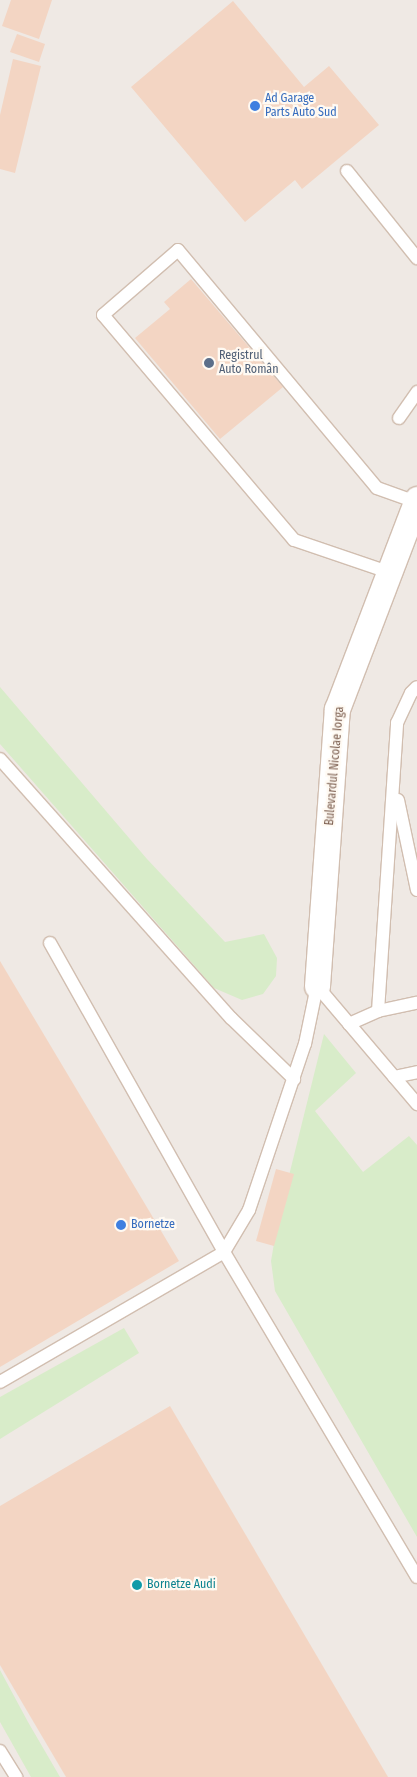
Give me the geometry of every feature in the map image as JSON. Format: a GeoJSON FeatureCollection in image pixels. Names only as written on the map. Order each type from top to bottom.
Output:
{"type":"FeatureCollection","features":[{"type":"Feature","properties":{"kind":"street","name":"Bulevardul Nicolae Iorga"},"geometry":{"type":"LineString","coordinates":[[317,986],[337,709],[416,500]]}},
{"type":"Feature","properties":{"kind":"lane"},"geometry":{"type":"LineString","coordinates":[[347,171],[417,258]]}},
{"type":"Feature","properties":{"kind":"lane"},"geometry":{"type":"LineString","coordinates":[[388,572],[294,540],[103,315],[178,250],[378,488],[416,500]]}},
{"type":"Feature","properties":{"kind":"lane"},"geometry":{"type":"LineString","coordinates":[[400,418],[417,392]]}},
{"type":"Feature","properties":{"kind":"lane"},"geometry":{"type":"LineString","coordinates":[[378,1011],[397,723],[411,693],[417,687]]}},
{"type":"Feature","properties":{"kind":"lane"},"geometry":{"type":"LineString","coordinates":[[0,760],[231,1018],[294,1079]]}},
{"type":"Feature","properties":{"kind":"lane"},"geometry":{"type":"LineString","coordinates":[[394,784],[417,890]]}},
{"type":"Feature","properties":{"kind":"lane"},"geometry":{"type":"LineString","coordinates":[[50,943],[224,1252],[417,1577]]}},
{"type":"Feature","properties":{"kind":"lane"},"geometry":{"type":"LineString","coordinates":[[317,986],[417,1104]]}},
{"type":"Feature","properties":{"kind":"lane"},"geometry":{"type":"LineString","coordinates":[[0,1382],[224,1252],[249,1210],[306,1044],[317,986]]}},
{"type":"Feature","properties":{"kind":"lane"},"geometry":{"type":"LineString","coordinates":[[350,1024],[378,1011],[417,1003]]}},
{"type":"Feature","properties":{"kind":"lane"},"geometry":{"type":"LineString","coordinates":[[394,1077],[417,1072]]}},
{"type":"Feature","properties":{"kind":"lane"},"geometry":{"type":"LineString","coordinates":[[0,1752],[16,1777]]}},
{"type":"Feature","properties":{"kind":"shaded area"},"geometry":{"type":"Polygon","coordinates":[[[0,0],[417,0],[417,1777],[0,1777],[0,0]]]}},
{"type":"Feature","properties":{"kind":"green space"},"geometry":{"type":"Polygon","coordinates":[[[0,687],[147,859],[225,942],[264,934],[277,958],[276,976],[263,994],[242,1000],[214,988],[0,744],[0,687]]]}},
{"type":"Feature","properties":{"kind":"green space"},"geometry":{"type":"Polygon","coordinates":[[[324,1034],[356,1073],[315,1111],[363,1172],[409,1136],[417,1145],[417,1537],[275,1291],[271,1261],[278,1220],[324,1034]]]}},
{"type":"Feature","properties":{"kind":"green space"},"geometry":{"type":"Polygon","coordinates":[[[124,1328],[139,1353],[0,1439],[0,1397],[124,1328]]]}},
{"type":"Feature","properties":{"kind":"green space"},"geometry":{"type":"Polygon","coordinates":[[[0,1670],[60,1777],[31,1777],[0,1722],[0,1670]]]}},
{"type":"Feature","properties":{"kind":"building"},"geometry":{"type":"Polygon","coordinates":[[[11,0],[52,0],[39,39],[2,26],[11,0]]]}},
{"type":"Feature","properties":{"kind":"building","name":"Ad Garage Parts Auto Sud"},"geometry":{"type":"Polygon","coordinates":[[[233,1],[304,87],[329,66],[379,125],[302,189],[295,180],[245,222],[131,87],[233,1]]]}},
{"type":"Feature","properties":{"kind":"building"},"geometry":{"type":"Polygon","coordinates":[[[17,34],[45,44],[39,62],[10,52],[17,34]]]}},
{"type":"Feature","properties":{"kind":"building"},"geometry":{"type":"Polygon","coordinates":[[[13,59],[41,66],[15,173],[0,169],[0,115],[13,59]]]}},
{"type":"Feature","properties":{"kind":"building","name":"Registrul Auto Român"},"geometry":{"type":"Polygon","coordinates":[[[191,279],[283,387],[220,439],[135,338],[170,309],[164,302],[191,279]]]}},
{"type":"Feature","properties":{"kind":"building"},"geometry":{"type":"Polygon","coordinates":[[[0,961],[179,1261],[0,1367],[0,961]]]}},
{"type":"Feature","properties":{"kind":"building"},"geometry":{"type":"Polygon","coordinates":[[[276,1169],[294,1174],[274,1246],[256,1241],[276,1169]]]}},
{"type":"Feature","properties":{"kind":"building","name":"Bornetze Audi"},"geometry":{"type":"Polygon","coordinates":[[[170,1406],[388,1777],[66,1777],[0,1665],[0,1506],[170,1406]]]}},
{"type":"Feature","properties":{"kind":"place","name":"Ad Garage Parts Auto Sud"},"geometry":{"type":"Point","coordinates":[255,106]}},
{"type":"Feature","properties":{"kind":"place","name":"Registrul Auto Român"},"geometry":{"type":"Point","coordinates":[209,363]}},
{"type":"Feature","properties":{"kind":"place","name":"Bornetze"},"geometry":{"type":"Point","coordinates":[121,1225]}},
{"type":"Feature","properties":{"kind":"place","name":"Bornetze Audi"},"geometry":{"type":"Point","coordinates":[137,1585]}}]}
